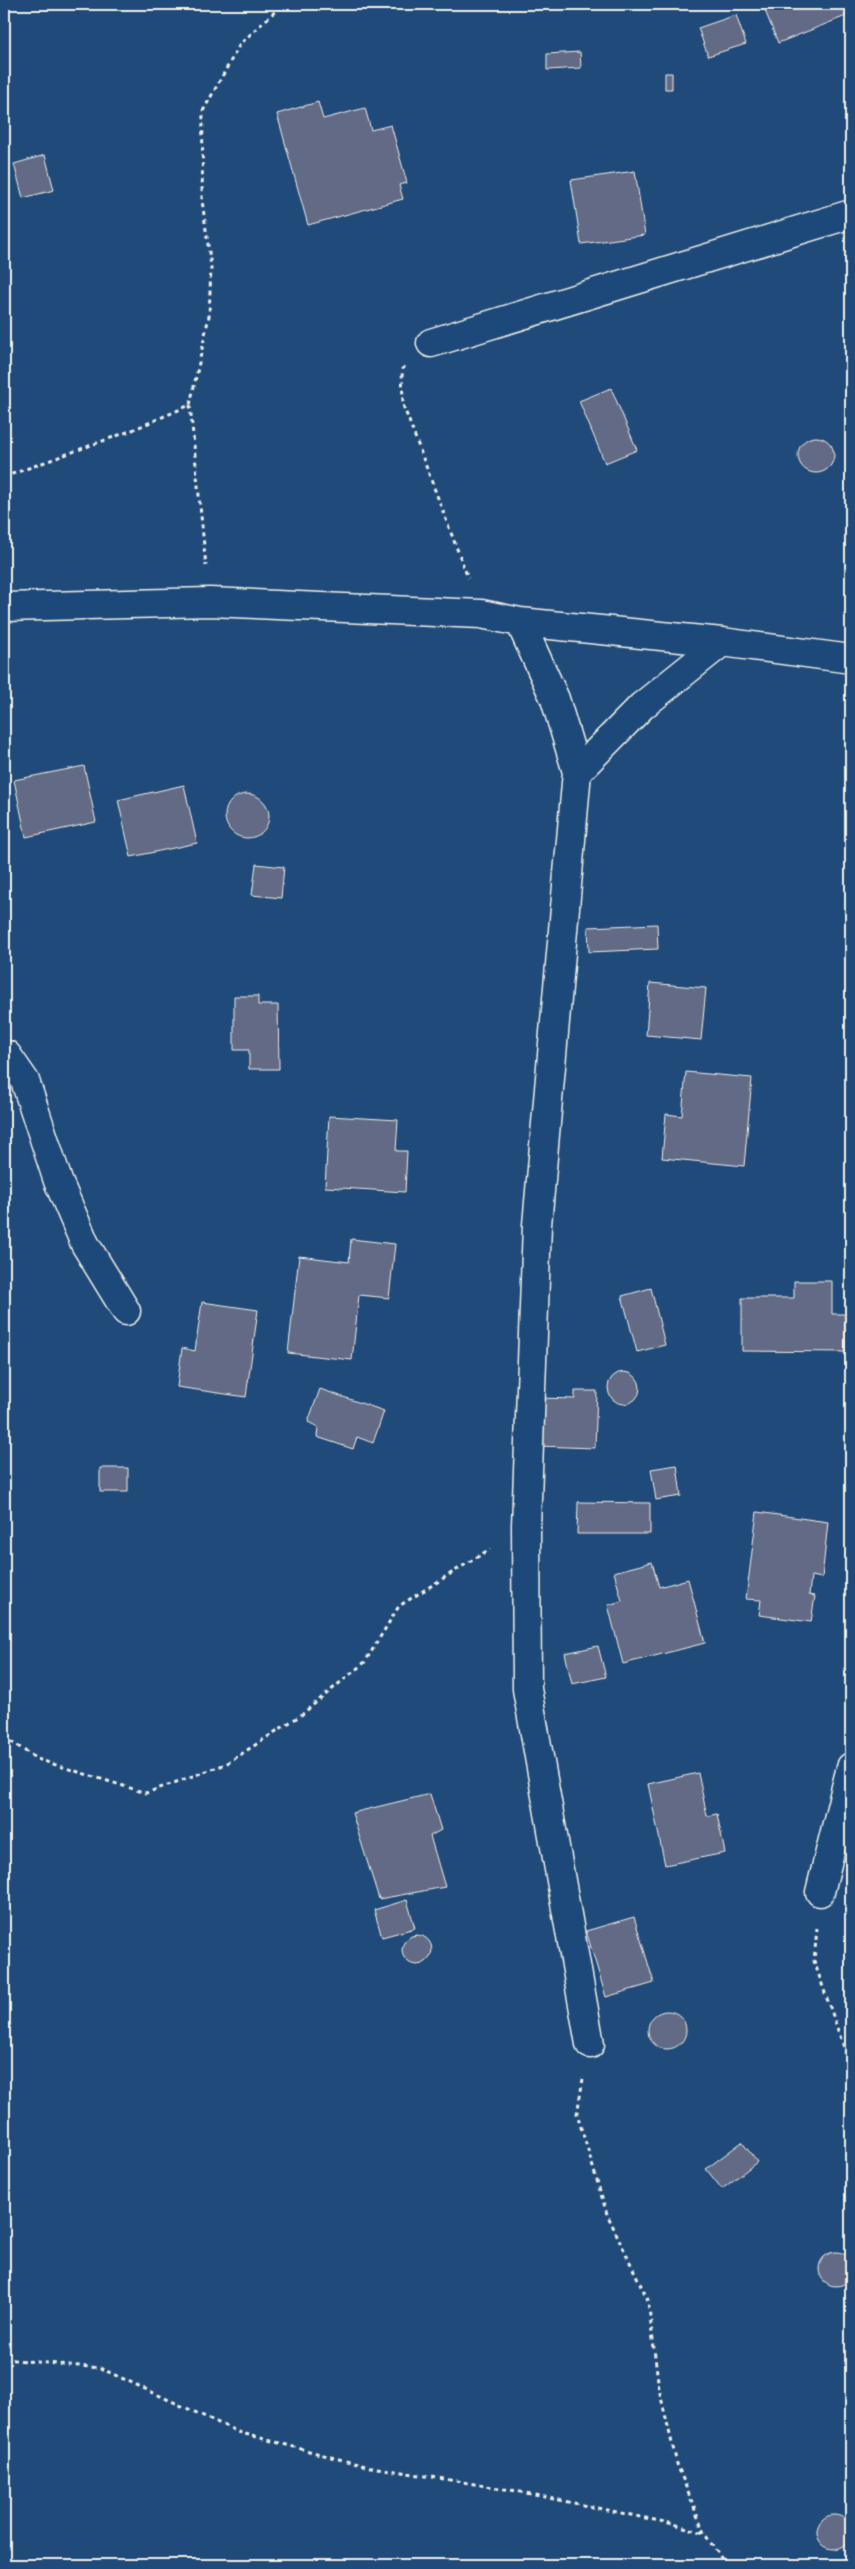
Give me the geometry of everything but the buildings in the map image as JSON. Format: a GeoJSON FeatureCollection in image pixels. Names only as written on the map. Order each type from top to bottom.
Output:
{"type":"FeatureCollection","features":[{"type":"Feature","properties":{"kind":"street"},"geometry":{"type":"LineString","coordinates":[[431,343],[851,214]]}},
{"type":"Feature","properties":{"kind":"street"},"geometry":{"type":"LineString","coordinates":[[4,607],[210,602],[481,614],[520,622],[722,642],[851,659]]}},
{"type":"Feature","properties":{"kind":"street"},"geometry":{"type":"LineString","coordinates":[[520,622],[555,698],[577,772],[537,1224],[526,1526],[527,1689],[590,2044]]}},
{"type":"Feature","properties":{"kind":"street"},"geometry":{"type":"LineString","coordinates":[[577,772],[642,706],[722,642]]}},
{"type":"Feature","properties":{"kind":"street"},"geometry":{"type":"LineString","coordinates":[[4,1055],[7,1055],[25,1081],[58,1181],[85,1244],[126,1312]]}},
{"type":"Feature","properties":{"kind":"street"},"geometry":{"type":"LineString","coordinates":[[820,1892],[851,1767]]}},
{"type":"Feature","properties":{"kind":"path"},"geometry":{"type":"LineString","coordinates":[[210,602],[190,404],[209,316],[211,268],[202,200],[203,111],[240,44],[283,4]]}},
{"type":"Feature","properties":{"kind":"path"},"geometry":{"type":"LineString","coordinates":[[431,343],[402,369],[403,405],[481,614]]}},
{"type":"Feature","properties":{"kind":"path"},"geometry":{"type":"LineString","coordinates":[[4,477],[130,431],[190,404]]}},
{"type":"Feature","properties":{"kind":"path"},"geometry":{"type":"LineString","coordinates":[[4,1737],[37,1759],[146,1793],[226,1764],[301,1715],[364,1662],[400,1606],[526,1526]]}},
{"type":"Feature","properties":{"kind":"path"},"geometry":{"type":"LineString","coordinates":[[820,1892],[814,1961],[851,2068]]}},
{"type":"Feature","properties":{"kind":"path"},"geometry":{"type":"LineString","coordinates":[[590,2044],[577,2114],[607,2214],[648,2300],[659,2389],[677,2464],[704,2533],[726,2565]]}},
{"type":"Feature","properties":{"kind":"path"},"geometry":{"type":"LineString","coordinates":[[4,2359],[100,2368],[238,2432],[365,2466],[520,2492],[674,2524],[704,2533]]}}]}
